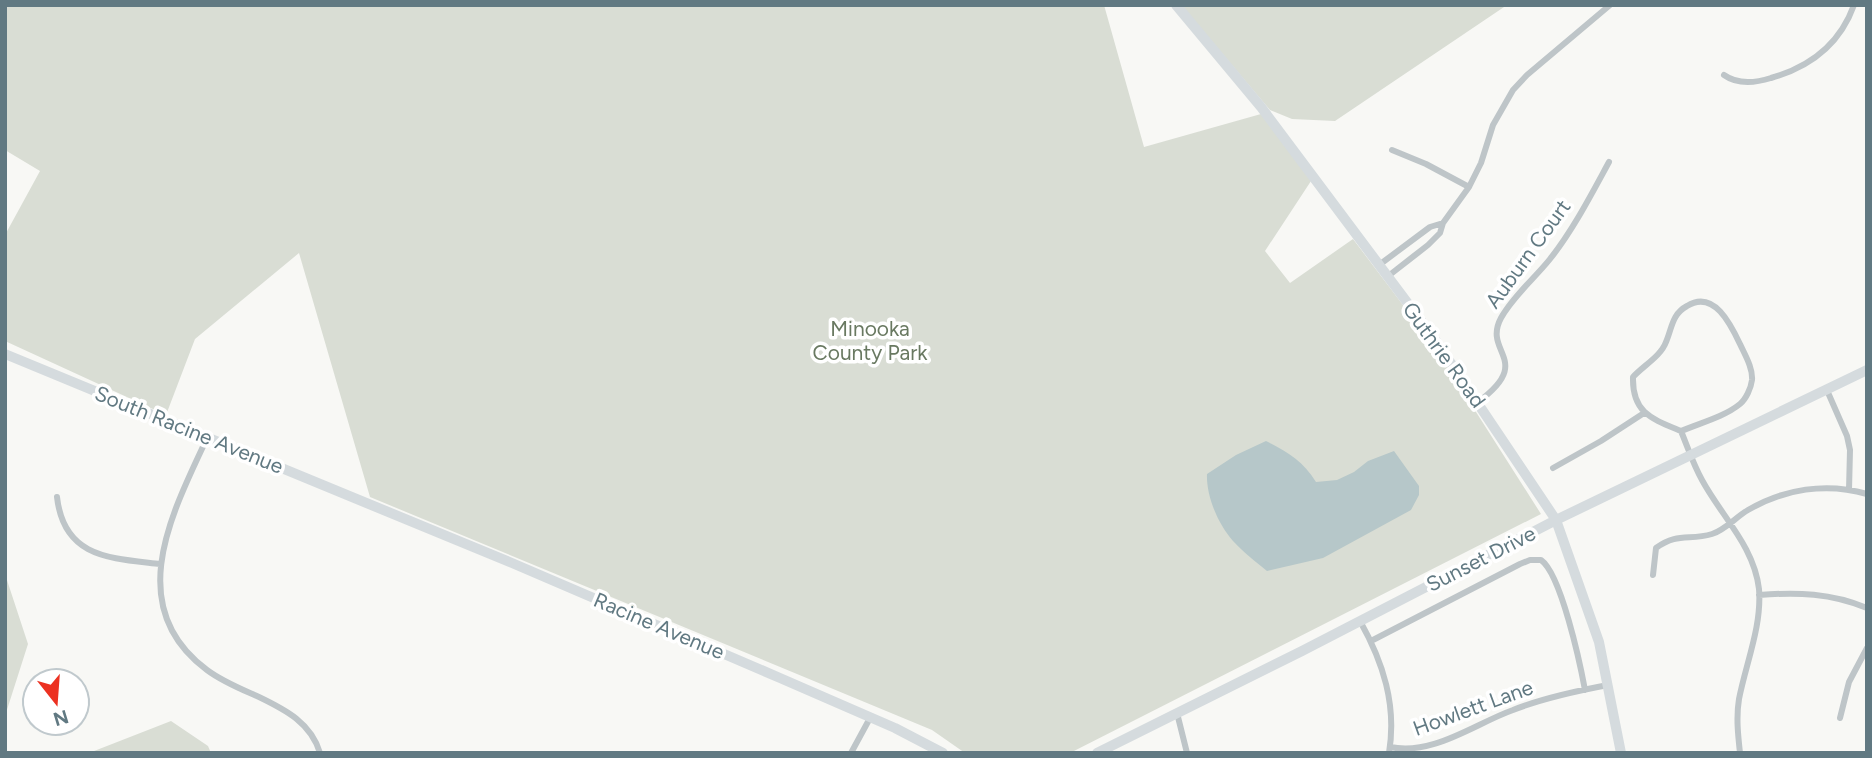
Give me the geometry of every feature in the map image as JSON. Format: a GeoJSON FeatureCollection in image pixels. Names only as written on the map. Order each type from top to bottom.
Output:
{"type":"FeatureCollection","features":[{"type":"Feature","properties":{"kind":"street","name":"Guthrie Road"},"geometry":{"type":"LineString","coordinates":[[1176,5],[1279,132],[1387,277],[1478,402],[1556,520],[1587,604],[1608,685],[1621,753]]}},
{"type":"Feature","properties":{"kind":"street"},"geometry":{"type":"LineString","coordinates":[[1387,277],[1436,238],[1443,223],[1469,187],[1481,163],[1496,117],[1513,90],[1610,5]]}},
{"type":"Feature","properties":{"kind":"street"},"geometry":{"type":"LineString","coordinates":[[1724,75],[1741,82],[1763,81],[1811,62],[1841,32],[1854,5]]}},
{"type":"Feature","properties":{"kind":"street"},"geometry":{"type":"LineString","coordinates":[[1841,32],[1850,37]]}},
{"type":"Feature","properties":{"kind":"street"},"geometry":{"type":"LineString","coordinates":[[1392,150],[1426,164],[1469,187]]}},
{"type":"Feature","properties":{"kind":"street","name":"Auburn Court"},"geometry":{"type":"LineString","coordinates":[[1478,402],[1494,390],[1505,374],[1505,362],[1497,332],[1502,317],[1557,249],[1609,162]]}},
{"type":"Feature","properties":{"kind":"street"},"geometry":{"type":"LineString","coordinates":[[1378,265],[1430,227],[1443,223]]}},
{"type":"Feature","properties":{"kind":"street"},"geometry":{"type":"LineString","coordinates":[[1409,243],[1416,254]]}},
{"type":"Feature","properties":{"kind":"street"},"geometry":{"type":"LineString","coordinates":[[1681,431],[1741,403],[1750,390],[1752,379],[1749,363],[1728,318],[1718,309],[1701,301],[1688,305],[1670,324],[1666,345],[1633,377],[1633,393],[1644,413],[1681,431],[1702,482],[1730,522],[1754,564],[1759,595],[1756,631],[1739,701],[1737,730],[1740,753]]}},
{"type":"Feature","properties":{"kind":"street","name":"South Racine Avenue"},"geometry":{"type":"LineString","coordinates":[[5,354],[373,505]]}},
{"type":"Feature","properties":{"kind":"street","name":"Sunset Drive"},"geometry":{"type":"LineString","coordinates":[[1097,753],[1556,520],[1867,370]]}},
{"type":"Feature","properties":{"kind":"street"},"geometry":{"type":"LineString","coordinates":[[1826,388],[1847,436],[1850,450],[1849,490]]}},
{"type":"Feature","properties":{"kind":"street"},"geometry":{"type":"LineString","coordinates":[[1553,468],[1644,413]]}},
{"type":"Feature","properties":{"kind":"street"},"geometry":{"type":"LineString","coordinates":[[207,438],[167,532],[159,581],[165,613],[186,651],[219,678],[296,718],[312,733],[320,753]]}},
{"type":"Feature","properties":{"kind":"street"},"geometry":{"type":"LineString","coordinates":[[1653,576],[1656,548],[1666,541],[1712,534],[1751,508],[1773,498],[1796,491],[1830,488],[1867,494]]}},
{"type":"Feature","properties":{"kind":"street"},"geometry":{"type":"LineString","coordinates":[[57,497],[64,527],[83,547],[115,559],[160,564]]}},
{"type":"Feature","properties":{"kind":"street","name":"Racine Avenue"},"geometry":{"type":"LineString","coordinates":[[373,505],[737,659],[943,753]]}},
{"type":"Feature","properties":{"kind":"street"},"geometry":{"type":"LineString","coordinates":[[1371,641],[1520,564],[1541,560],[1550,569],[1561,598],[1585,690]]}},
{"type":"Feature","properties":{"kind":"street"},"geometry":{"type":"LineString","coordinates":[[1759,595],[1817,594],[1850,601],[1867,608]]}},
{"type":"Feature","properties":{"kind":"street"},"geometry":{"type":"LineString","coordinates":[[1360,621],[1386,680],[1391,715],[1389,750]]}},
{"type":"Feature","properties":{"kind":"street"},"geometry":{"type":"LineString","coordinates":[[1840,718],[1849,682],[1867,648]]}},
{"type":"Feature","properties":{"kind":"street","name":"Howlett Lane"},"geometry":{"type":"LineString","coordinates":[[1389,750],[1436,744],[1512,710],[1608,685]]}},
{"type":"Feature","properties":{"kind":"street"},"geometry":{"type":"LineString","coordinates":[[1177,713],[1187,753]]}},
{"type":"Feature","properties":{"kind":"street"},"geometry":{"type":"LineString","coordinates":[[851,753],[870,718]]}},
{"type":"Feature","properties":{"kind":"green space","name":"Minooka County Park"},"geometry":{"type":"Polygon","coordinates":[[[5,5],[1104,5],[1144,147],[1261,114],[1311,181],[1265,251],[1290,283],[1353,239],[1434,346],[1541,514],[1070,753],[965,753],[932,730],[370,497],[299,253],[195,339],[166,415],[5,341],[5,235],[40,171],[5,150],[5,5]]]}},
{"type":"Feature","properties":{"kind":"green space"},"geometry":{"type":"Polygon","coordinates":[[[1181,5],[1507,5],[1335,121],[1292,119],[1270,110],[1181,5]]]}},
{"type":"Feature","properties":{"kind":"green space"},"geometry":{"type":"Polygon","coordinates":[[[5,574],[28,644],[5,716],[5,574]]]}},
{"type":"Feature","properties":{"kind":"green space"},"geometry":{"type":"Polygon","coordinates":[[[171,721],[208,746],[211,753],[89,753],[171,721]]]}},
{"type":"Feature","properties":{"kind":"shaded area"},"geometry":{"type":"Polygon","coordinates":[[[1266,441],[1294,458],[1316,482],[1337,480],[1368,461],[1394,451],[1419,486],[1419,495],[1411,510],[1323,558],[1267,571],[1237,545],[1222,526],[1207,482],[1207,474],[1236,455],[1266,441]]]}}]}
